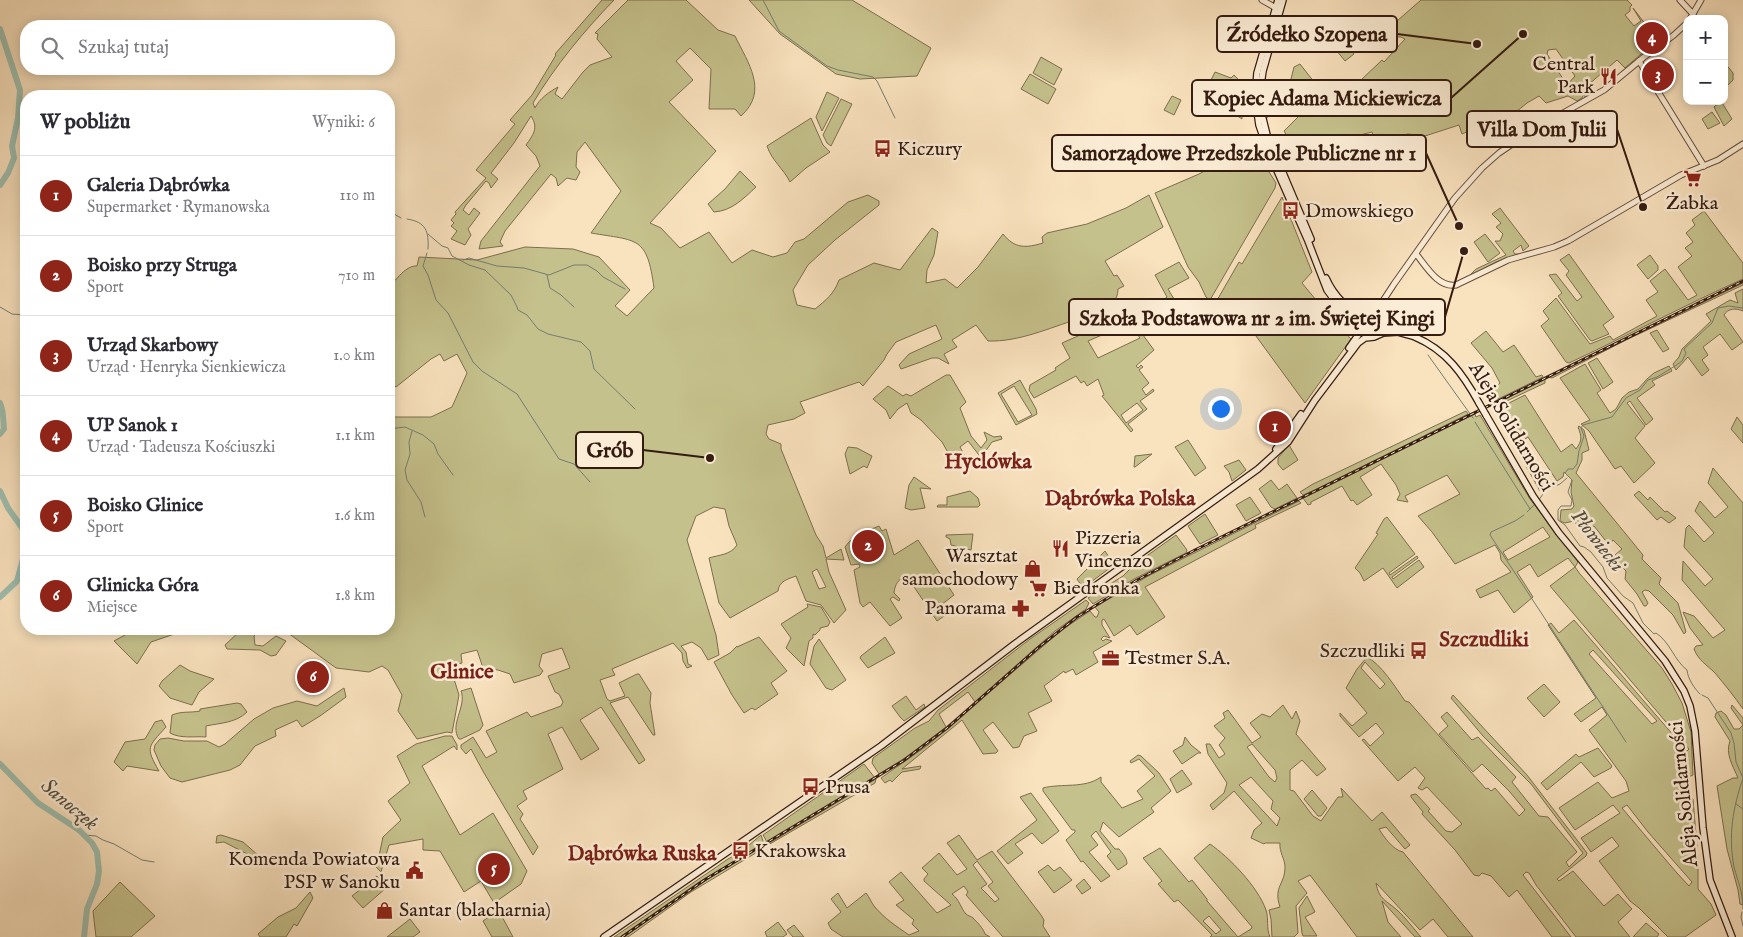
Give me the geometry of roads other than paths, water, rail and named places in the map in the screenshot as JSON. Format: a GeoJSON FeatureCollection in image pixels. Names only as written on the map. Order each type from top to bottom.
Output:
{"type":"FeatureCollection","features":[{"type":"Feature","properties":{"kind":"main road"},"geometry":{"type":"LineString","coordinates":[[604,937],[881,746],[1016,643],[1245,478],[1291,438],[1303,417],[1349,353],[1362,340],[1379,335],[1382,330],[1381,322],[1370,316],[1360,315],[1347,306],[1335,294],[1328,283],[1263,123],[1260,102],[1261,78],[1279,4]]}},
{"type":"Feature","properties":{"kind":"main road"},"geometry":{"type":"LineString","coordinates":[[1279,4],[1256,79],[1255,106],[1259,125],[1327,290],[1338,305],[1358,322],[1368,337]]}},
{"type":"Feature","properties":{"kind":"main road"},"geometry":{"type":"LineString","coordinates":[[1271,457],[1361,329],[1362,321],[1370,316]]}},
{"type":"Feature","properties":{"kind":"main road","name":"Aleja Solidarności"},"geometry":{"type":"LineString","coordinates":[[1381,322],[1398,332],[1432,345],[1445,355],[1460,372],[1540,506],[1578,557],[1665,661],[1684,691],[1696,731],[1708,874],[1714,894],[1732,937]]}},
{"type":"Feature","properties":{"kind":"main road","name":"Aleja Solidarności"},"geometry":{"type":"LineString","coordinates":[[1379,335],[1398,332]]}},
{"type":"Feature","properties":{"kind":"street"},"geometry":{"type":"LineString","coordinates":[[1262,0],[1279,4]]}},
{"type":"Feature","properties":{"kind":"street"},"geometry":{"type":"LineString","coordinates":[[1268,0],[1279,4]]}},
{"type":"Feature","properties":{"kind":"street"},"geometry":{"type":"LineString","coordinates":[[1680,0],[1691,15]]}},
{"type":"Feature","properties":{"kind":"street"},"geometry":{"type":"LineString","coordinates":[[1693,15],[1701,0]]}},
{"type":"Feature","properties":{"kind":"street"},"geometry":{"type":"LineString","coordinates":[[1381,322],[1380,314],[1394,284],[1455,198],[1482,168],[1503,150],[1533,130],[1604,90],[1683,27]]}},
{"type":"Feature","properties":{"kind":"street"},"geometry":{"type":"LineString","coordinates":[[1639,61],[1704,166]]}},
{"type":"Feature","properties":{"kind":"street"},"geometry":{"type":"LineString","coordinates":[[1416,254],[1440,282],[1448,286],[1456,285],[1508,260],[1562,244],[1657,191],[1681,175],[1704,166],[1743,144]]}},
{"type":"Feature","properties":{"kind":"street"},"geometry":{"type":"LineString","coordinates":[[1370,316],[1386,299]]}},
{"type":"Feature","properties":{"kind":"waterway"},"geometry":{"type":"LineString","coordinates":[[763,0],[779,31],[827,66],[873,77],[877,81],[895,118]]}},
{"type":"Feature","properties":{"kind":"waterway","name":"Sanoczek"},"geometry":{"type":"LineString","coordinates":[[0,29],[20,90],[18,118],[12,146],[14,158],[8,173],[0,185]]}},
{"type":"Feature","properties":{"kind":"waterway"},"geometry":{"type":"LineString","coordinates":[[395,214],[401,218]]}},
{"type":"Feature","properties":{"kind":"waterway"},"geometry":{"type":"LineString","coordinates":[[407,219],[418,222],[425,228],[428,237],[428,249]]}},
{"type":"Feature","properties":{"kind":"waterway"},"geometry":{"type":"LineString","coordinates":[[428,234],[442,246],[448,248],[452,256],[469,265],[485,270],[511,295],[518,310],[527,315],[538,329],[548,334],[581,342],[590,351],[594,369],[635,409]]}},
{"type":"Feature","properties":{"kind":"waterway"},"geometry":{"type":"LineString","coordinates":[[427,253],[423,266],[436,300],[448,313],[473,362],[482,371],[517,394],[559,459],[574,464],[590,482]]}},
{"type":"Feature","properties":{"kind":"waterway"},"geometry":{"type":"LineString","coordinates":[[463,260],[469,258],[497,266],[524,268],[549,275],[574,265],[587,265],[603,277],[625,289]]}},
{"type":"Feature","properties":{"kind":"waterway"},"geometry":{"type":"LineString","coordinates":[[547,275],[550,288],[574,307]]}},
{"type":"Feature","properties":{"kind":"waterway","name":"Płowiecki"},"geometry":{"type":"LineString","coordinates":[[1700,694],[1692,683],[1687,670],[1665,641],[1656,633],[1654,634],[1643,623],[1633,603],[1623,596],[1607,578],[1603,567],[1591,552],[1580,546],[1565,525],[1558,520],[1558,510],[1561,506],[1571,506],[1572,500],[1568,492],[1572,480],[1565,473],[1568,469],[1573,469],[1577,464],[1584,436],[1581,428],[1583,425],[1612,417],[1626,398],[1640,390],[1648,380],[1657,377],[1682,361],[1686,353],[1684,349],[1712,323],[1718,308],[1729,306],[1743,308]]}},
{"type":"Feature","properties":{"kind":"waterway"},"geometry":{"type":"LineString","coordinates":[[0,307],[12,314],[20,315]]}},
{"type":"Feature","properties":{"kind":"waterway"},"geometry":{"type":"LineString","coordinates":[[1428,355],[1473,418]]}},
{"type":"Feature","properties":{"kind":"waterway","name":"Sanoczek"},"geometry":{"type":"LineString","coordinates":[[0,403],[4,429],[0,434]]}},
{"type":"Feature","properties":{"kind":"waterway"},"geometry":{"type":"LineString","coordinates":[[1475,422],[1530,509]]}},
{"type":"Feature","properties":{"kind":"waterway"},"geometry":{"type":"LineString","coordinates":[[395,428],[405,427],[423,435],[434,444],[438,454],[453,475]]}},
{"type":"Feature","properties":{"kind":"waterway"},"geometry":{"type":"LineString","coordinates":[[412,431],[409,442],[410,454],[405,470],[407,480],[421,502],[425,517]]}},
{"type":"Feature","properties":{"kind":"waterway"},"geometry":{"type":"LineString","coordinates":[[1538,501],[1546,490],[1560,484],[1567,478]]}},
{"type":"Feature","properties":{"kind":"waterway","name":"Sanoczek"},"geometry":{"type":"LineString","coordinates":[[0,491],[8,508],[20,525]]}},
{"type":"Feature","properties":{"kind":"waterway"},"geometry":{"type":"LineString","coordinates":[[1527,512],[1535,504]]}},
{"type":"Feature","properties":{"kind":"waterway"},"geometry":{"type":"LineString","coordinates":[[1524,515],[1491,532],[1490,535],[1626,742]]}},
{"type":"Feature","properties":{"kind":"waterway","name":"Sanoczek"},"geometry":{"type":"LineString","coordinates":[[0,597],[17,581],[20,570]]}},
{"type":"Feature","properties":{"kind":"waterway","name":"Płowiecki"},"geometry":{"type":"LineString","coordinates":[[1702,695],[1708,698],[1731,733],[1736,762],[1743,778],[1734,811],[1731,844],[1743,909]]}},
{"type":"Feature","properties":{"kind":"waterway","name":"Sanoczek"},"geometry":{"type":"LineString","coordinates":[[0,764],[38,803],[79,830],[92,843],[97,852],[99,871],[97,884],[87,909],[84,937]]}},
{"type":"Feature","properties":{"kind":"waterway"},"geometry":{"type":"LineString","coordinates":[[1736,804],[1743,809]]}},
{"type":"Feature","properties":{"kind":"waterway"},"geometry":{"type":"LineString","coordinates":[[84,835],[96,836],[142,860],[154,862]]}},
{"type":"Feature","properties":{"kind":"waterway","name":"Płowiecki"},"geometry":{"type":"LineString","coordinates":[[1742,912],[1743,926]]}},
{"type":"Feature","properties":{"kind":"railway"},"geometry":{"type":"LineString","coordinates":[[622,937],[706,879],[903,761],[947,728],[1039,647],[1077,617],[1137,580],[1743,281]]}},
{"type":"Feature","properties":{"kind":"place","name":"Kopiec Adama Mickiewicza"},"geometry":{"type":"Point","coordinates":[1523,34]}},
{"type":"Feature","properties":{"kind":"place","name":"UP Sanok 1"},"geometry":{"type":"Point","coordinates":[1652,38]}},
{"type":"Feature","properties":{"kind":"place","name":"Źródełko Szopena"},"geometry":{"type":"Point","coordinates":[1477,44]}},
{"type":"Feature","properties":{"kind":"place","name":"Urząd Skarbowy"},"geometry":{"type":"Point","coordinates":[1658,75]}},
{"type":"Feature","properties":{"kind":"place","name":"Central Park"},"geometry":{"type":"Point","coordinates":[1609,76]}},
{"type":"Feature","properties":{"kind":"place","name":"Kiczury"},"geometry":{"type":"Point","coordinates":[883,149]}},
{"type":"Feature","properties":{"kind":"place","name":"Żabka"},"geometry":{"type":"Point","coordinates":[1692,179]}},
{"type":"Feature","properties":{"kind":"place","name":"Villa Dom Julii"},"geometry":{"type":"Point","coordinates":[1643,207]}},
{"type":"Feature","properties":{"kind":"place","name":"Dmowskiego"},"geometry":{"type":"Point","coordinates":[1291,211]}},
{"type":"Feature","properties":{"kind":"place","name":"Samorządowe Przedszkole Publiczne nr 1"},"geometry":{"type":"Point","coordinates":[1459,226]}},
{"type":"Feature","properties":{"kind":"place","name":"Szkoła Podstawowa nr 2 im. Świętej Kingi"},"geometry":{"type":"Point","coordinates":[1464,251]}},
{"type":"Feature","properties":{"kind":"place","name":"Galeria Dąbrówka"},"geometry":{"type":"Point","coordinates":[1275,427]}},
{"type":"Feature","properties":{"kind":"place","name":"Grób"},"geometry":{"type":"Point","coordinates":[710,458]}},
{"type":"Feature","properties":{"kind":"place","name":"Boisko przy Struga"},"geometry":{"type":"Point","coordinates":[868,546]}},
{"type":"Feature","properties":{"kind":"place","name":"Pizzeria Vincenzo"},"geometry":{"type":"Point","coordinates":[1061,549]}},
{"type":"Feature","properties":{"kind":"place","name":"Warsztat samochodowy"},"geometry":{"type":"Point","coordinates":[1032,568]}},
{"type":"Feature","properties":{"kind":"place","name":"Biedronka"},"geometry":{"type":"Point","coordinates":[1039,588]}},
{"type":"Feature","properties":{"kind":"place","name":"Panorama"},"geometry":{"type":"Point","coordinates":[1020,608]}},
{"type":"Feature","properties":{"kind":"place","name":"Szczudliki"},"geometry":{"type":"Point","coordinates":[1419,651]}},
{"type":"Feature","properties":{"kind":"place","name":"Testmer S.A."},"geometry":{"type":"Point","coordinates":[1111,658]}},
{"type":"Feature","properties":{"kind":"place","name":"Glinicka Góra"},"geometry":{"type":"Point","coordinates":[313,677]}},
{"type":"Feature","properties":{"kind":"place","name":"Prusa"},"geometry":{"type":"Point","coordinates":[811,787]}},
{"type":"Feature","properties":{"kind":"place","name":"Krakowska"},"geometry":{"type":"Point","coordinates":[741,851]}},
{"type":"Feature","properties":{"kind":"place","name":"Boisko Glinice"},"geometry":{"type":"Point","coordinates":[494,869]}},
{"type":"Feature","properties":{"kind":"place","name":"Komenda Powiatowa PSP w Sanoku"},"geometry":{"type":"Point","coordinates":[414,871]}},
{"type":"Feature","properties":{"kind":"place","name":"Santar (blacharnia)"},"geometry":{"type":"Point","coordinates":[385,910]}},
{"type":"Feature","properties":{"kind":"district","name":"Hyclówka"},"geometry":{"type":"Point","coordinates":[988,462]}},
{"type":"Feature","properties":{"kind":"district","name":"Dąbrówka Polska"},"geometry":{"type":"Point","coordinates":[1120,499]}},
{"type":"Feature","properties":{"kind":"district","name":"Szczudliki"},"geometry":{"type":"Point","coordinates":[1484,640]}},
{"type":"Feature","properties":{"kind":"district","name":"Glinice"},"geometry":{"type":"Point","coordinates":[462,672]}},
{"type":"Feature","properties":{"kind":"district","name":"Dąbrówka Ruska"},"geometry":{"type":"Point","coordinates":[642,854]}}]}
